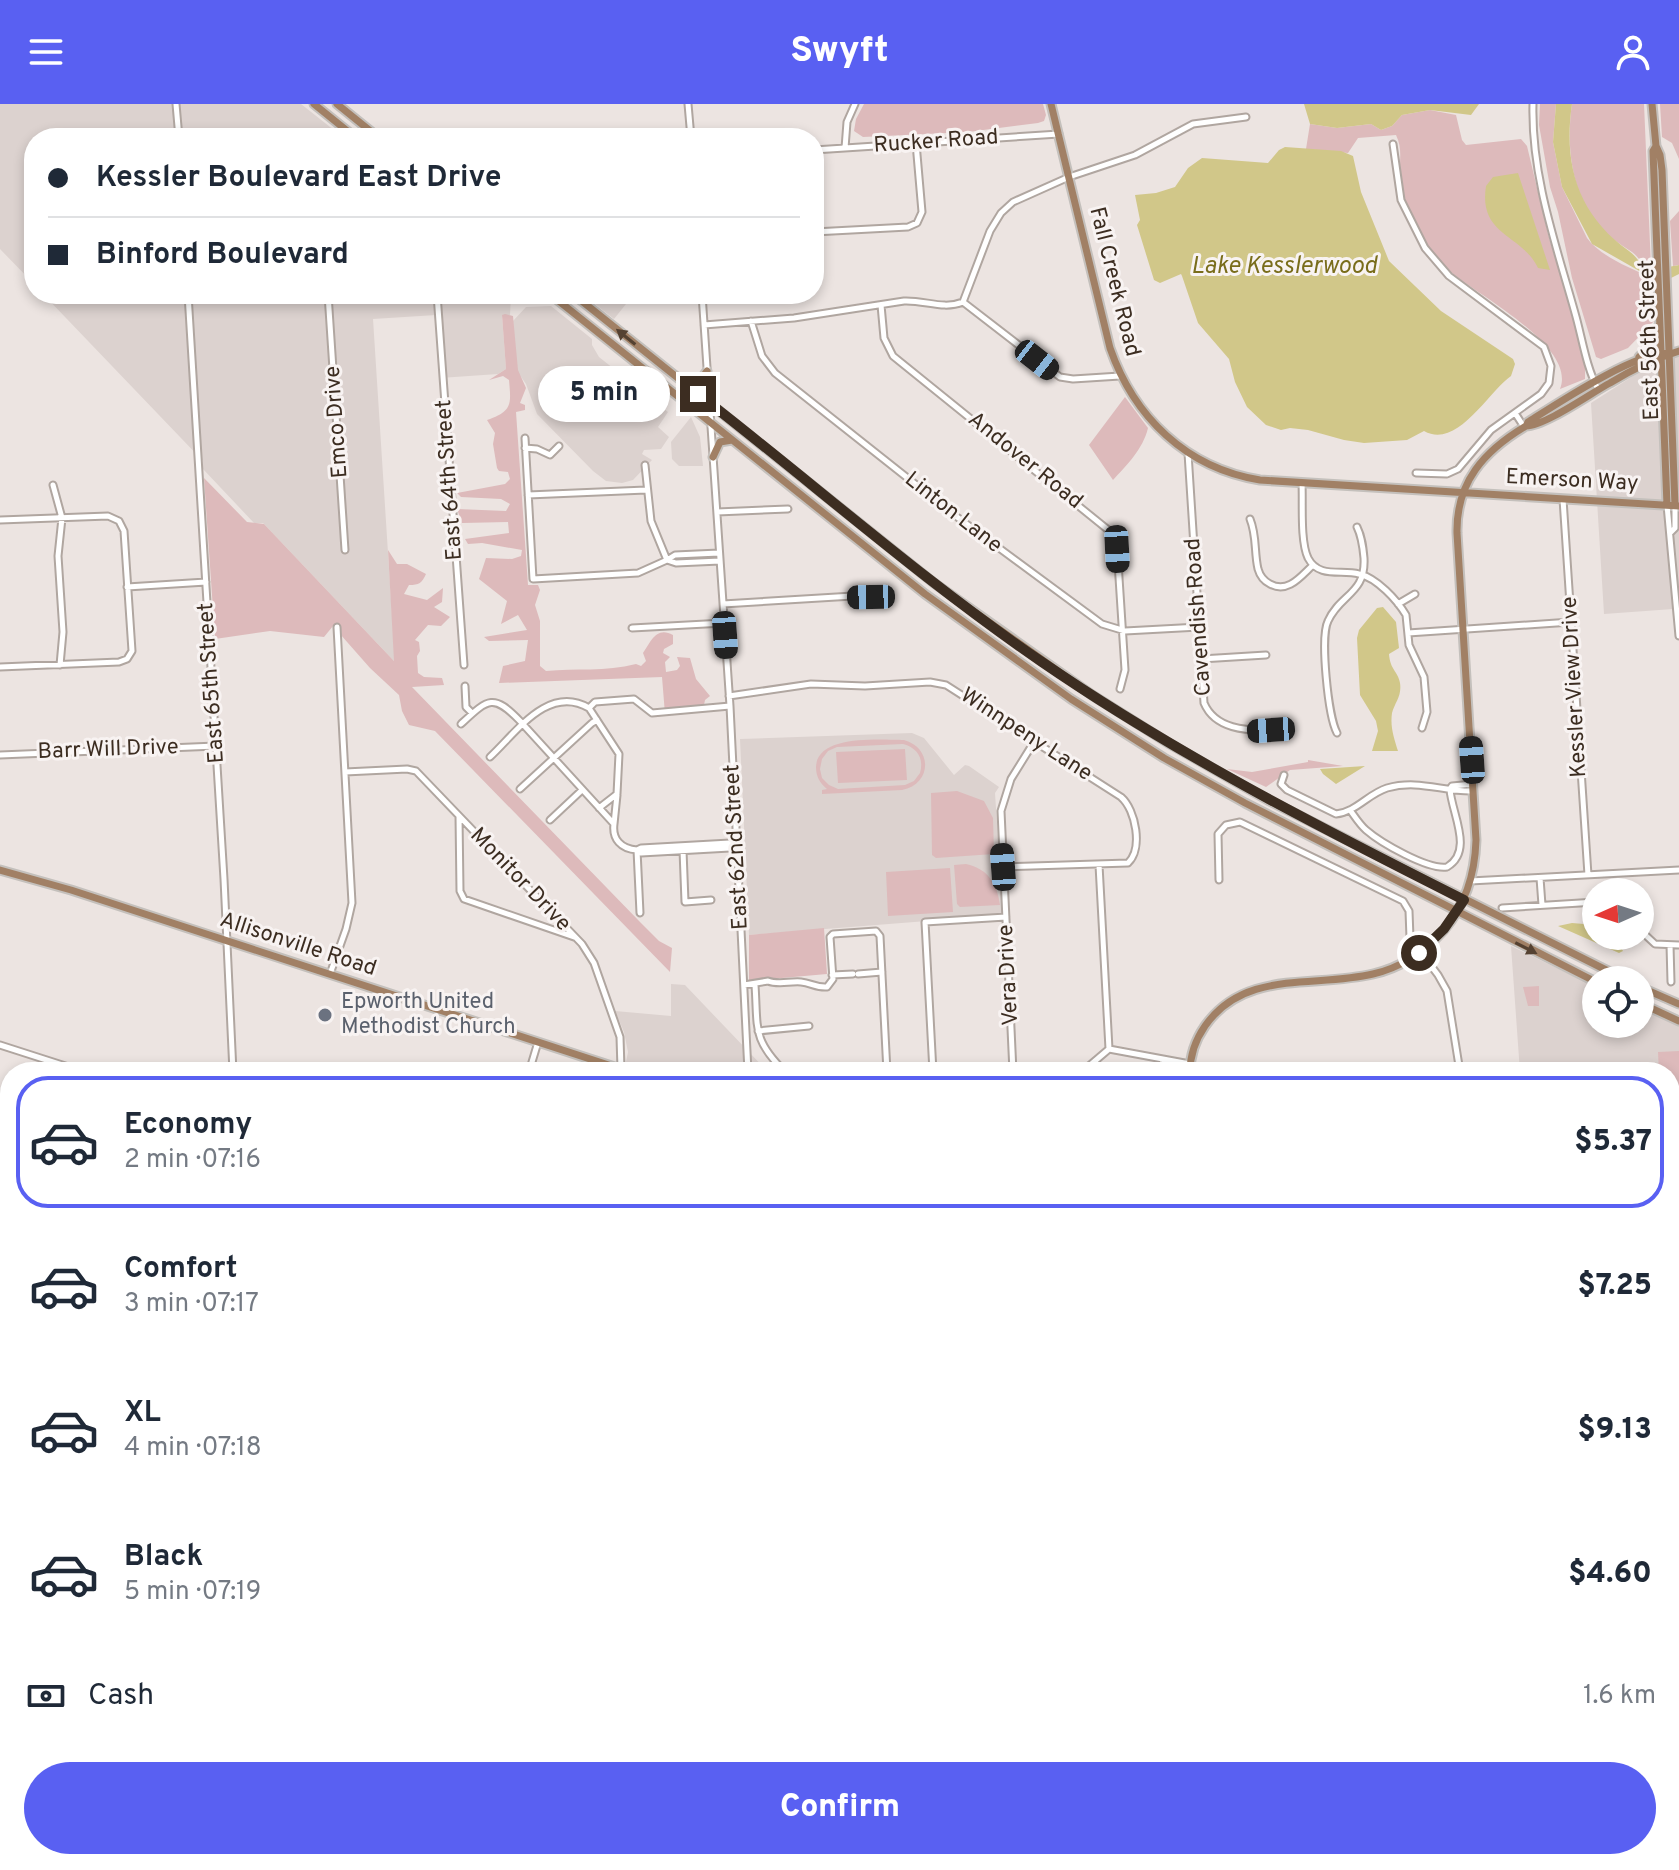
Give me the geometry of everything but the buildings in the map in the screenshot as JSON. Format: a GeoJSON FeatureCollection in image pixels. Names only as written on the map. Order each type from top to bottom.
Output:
{"type":"FeatureCollection","features":[{"type":"Feature","properties":{"kind":"main road"},"geometry":{"type":"LineString","coordinates":[[314,104],[344,128]]}},
{"type":"Feature","properties":{"kind":"main road"},"geometry":{"type":"LineString","coordinates":[[337,104],[367,128]]}},
{"type":"Feature","properties":{"kind":"main road","name":"Fall Creek Road"},"geometry":{"type":"LineString","coordinates":[[1051,104],[1110,348],[1120,376],[1147,418],[1188,453],[1240,476],[1462,493]]}},
{"type":"Feature","properties":{"kind":"main road","name":"East 56th Street"},"geometry":{"type":"LineString","coordinates":[[1652,104],[1656,146],[1660,155],[1660,225],[1673,505]]}},
{"type":"Feature","properties":{"kind":"main road","name":"East 56th Street"},"geometry":{"type":"LineString","coordinates":[[1663,292],[1661,323],[1665,355]]}},
{"type":"Feature","properties":{"kind":"main road"},"geometry":{"type":"LineString","coordinates":[[562,304],[952,615],[1071,699],[1164,758],[1245,803],[1582,975]]}},
{"type":"Feature","properties":{"kind":"main road"},"geometry":{"type":"LineString","coordinates":[[585,304],[934,583],[1069,680],[1230,779],[1598,966]]}},
{"type":"Feature","properties":{"kind":"main road"},"geometry":{"type":"LineString","coordinates":[[1191,1062],[1204,1027],[1218,1010],[1240,994],[1268,985],[1372,975],[1399,965],[1435,939],[1457,912],[1470,881],[1476,840],[1457,533],[1462,493],[1470,476],[1489,452],[1634,361],[1651,345],[1661,323]]}},
{"type":"Feature","properties":{"kind":"main road"},"geometry":{"type":"LineString","coordinates":[[1634,361],[1679,351]]}},
{"type":"Feature","properties":{"kind":"main road"},"geometry":{"type":"LineString","coordinates":[[1596,386],[1665,355]]}},
{"type":"Feature","properties":{"kind":"main road"},"geometry":{"type":"LineString","coordinates":[[679,379],[696,384],[707,371]]}},
{"type":"Feature","properties":{"kind":"main road"},"geometry":{"type":"LineString","coordinates":[[713,457],[720,442],[733,440]]}},
{"type":"Feature","properties":{"kind":"main road","name":"Emerson Way"},"geometry":{"type":"LineString","coordinates":[[1462,493],[1673,505]]}},
{"type":"Feature","properties":{"kind":"main road","name":"Allisonville Road"},"geometry":{"type":"LineString","coordinates":[[0,870],[71,890],[599,1062]]}},
{"type":"Feature","properties":{"kind":"main road"},"geometry":{"type":"LineString","coordinates":[[1654,993],[1679,1004]]}},
{"type":"Feature","properties":{"kind":"main road"},"geometry":{"type":"LineString","coordinates":[[1654,1009],[1679,1021]]}},
{"type":"Feature","properties":{"kind":"street"},"geometry":{"type":"LineString","coordinates":[[176,104],[178,128]]}},
{"type":"Feature","properties":{"kind":"street"},"geometry":{"type":"LineString","coordinates":[[688,104],[690,128]]}},
{"type":"Feature","properties":{"kind":"street"},"geometry":{"type":"LineString","coordinates":[[845,148],[847,122],[855,104]]}},
{"type":"Feature","properties":{"kind":"street"},"geometry":{"type":"LineString","coordinates":[[1533,104],[1535,161],[1596,386]]}},
{"type":"Feature","properties":{"kind":"street"},"geometry":{"type":"LineString","coordinates":[[963,302],[985,240],[1002,212],[1019,198],[1139,153],[1193,124],[1246,117]]}},
{"type":"Feature","properties":{"kind":"street","name":"Rucker Road"},"geometry":{"type":"LineString","coordinates":[[824,149],[1059,134]]}},
{"type":"Feature","properties":{"kind":"street"},"geometry":{"type":"LineString","coordinates":[[824,231],[910,227],[917,223],[922,212],[916,143]]}},
{"type":"Feature","properties":{"kind":"street"},"geometry":{"type":"LineString","coordinates":[[1393,144],[1401,200],[1425,248],[1449,276],[1541,344],[1549,357],[1551,373],[1545,390],[1536,400],[1485,436],[1455,472],[1416,473]]}},
{"type":"Feature","properties":{"kind":"street"},"geometry":{"type":"LineString","coordinates":[[706,325],[794,318],[912,301],[949,306],[963,302]]}},
{"type":"Feature","properties":{"kind":"street"},"geometry":{"type":"LineString","coordinates":[[963,302],[1060,377],[1120,376]]}},
{"type":"Feature","properties":{"kind":"street","name":"East 65th Street"},"geometry":{"type":"LineString","coordinates":[[189,304],[233,1062]]}},
{"type":"Feature","properties":{"kind":"street","name":"Emco Drive"},"geometry":{"type":"LineString","coordinates":[[329,304],[345,550]]}},
{"type":"Feature","properties":{"kind":"street","name":"East 64th Street"},"geometry":{"type":"LineString","coordinates":[[438,304],[464,665]]}},
{"type":"Feature","properties":{"kind":"street","name":"East 62nd Street"},"geometry":{"type":"LineString","coordinates":[[703,304],[730,706],[748,1062]]}},
{"type":"Feature","properties":{"kind":"street","name":"Andover Road"},"geometry":{"type":"LineString","coordinates":[[881,305],[884,338],[893,356],[1112,533],[1117,547],[1125,670],[1120,689]]}},
{"type":"Feature","properties":{"kind":"street","name":"Linton Lane"},"geometry":{"type":"LineString","coordinates":[[751,321],[762,356],[775,373],[1028,572],[1102,624],[1122,631],[1199,627]]}},
{"type":"Feature","properties":{"kind":"street"},"geometry":{"type":"LineString","coordinates":[[1515,413],[1525,427]]}},
{"type":"Feature","properties":{"kind":"street"},"geometry":{"type":"LineString","coordinates":[[525,438],[533,579],[640,573],[675,555],[719,553]]}},
{"type":"Feature","properties":{"kind":"street"},"geometry":{"type":"LineString","coordinates":[[525,448],[550,455],[559,446]]}},
{"type":"Feature","properties":{"kind":"street","name":"Cavendish Road"},"geometry":{"type":"LineString","coordinates":[[1188,453],[1204,701],[1210,713],[1238,730],[1271,730]]}},
{"type":"Feature","properties":{"kind":"street"},"geometry":{"type":"LineString","coordinates":[[645,465],[651,521],[667,560],[676,563],[720,561]]}},
{"type":"Feature","properties":{"kind":"street"},"geometry":{"type":"LineString","coordinates":[[1302,483],[1306,550],[1313,565],[1327,572],[1363,575],[1376,583],[1406,615],[1410,649],[1424,677],[1427,712],[1422,728]]}},
{"type":"Feature","properties":{"kind":"street"},"geometry":{"type":"LineString","coordinates":[[53,485],[62,518],[58,556],[63,632],[60,665]]}},
{"type":"Feature","properties":{"kind":"street"},"geometry":{"type":"LineString","coordinates":[[528,495],[646,490]]}},
{"type":"Feature","properties":{"kind":"street","name":"Kessler View Drive"},"geometry":{"type":"LineString","coordinates":[[1563,499],[1588,875]]}},
{"type":"Feature","properties":{"kind":"street","name":"East 56th Street"},"geometry":{"type":"LineString","coordinates":[[1673,505],[1675,528],[1671,532],[1679,636]]}},
{"type":"Feature","properties":{"kind":"street"},"geometry":{"type":"LineString","coordinates":[[717,512],[788,509]]}},
{"type":"Feature","properties":{"kind":"street"},"geometry":{"type":"LineString","coordinates":[[0,520],[108,516],[119,521],[124,531],[132,651],[127,659],[119,662],[0,667]]}},
{"type":"Feature","properties":{"kind":"street"},"geometry":{"type":"LineString","coordinates":[[1250,519],[1256,538],[1258,569],[1267,582],[1277,587],[1289,586],[1313,565]]}},
{"type":"Feature","properties":{"kind":"street"},"geometry":{"type":"LineString","coordinates":[[1337,733],[1330,715],[1326,625],[1357,588],[1363,575],[1363,540],[1357,527]]}},
{"type":"Feature","properties":{"kind":"street"},"geometry":{"type":"LineString","coordinates":[[127,587],[206,582]]}},
{"type":"Feature","properties":{"kind":"street"},"geometry":{"type":"LineString","coordinates":[[723,604],[886,594]]}},
{"type":"Feature","properties":{"kind":"street"},"geometry":{"type":"LineString","coordinates":[[1398,604],[1415,594]]}},
{"type":"Feature","properties":{"kind":"street"},"geometry":{"type":"LineString","coordinates":[[1408,633],[1571,622]]}},
{"type":"Feature","properties":{"kind":"street"},"geometry":{"type":"LineString","coordinates":[[632,628],[724,623]]}},
{"type":"Feature","properties":{"kind":"street"},"geometry":{"type":"LineString","coordinates":[[330,974],[352,906],[337,627]]}},
{"type":"Feature","properties":{"kind":"street"},"geometry":{"type":"LineString","coordinates":[[1201,659],[1266,655]]}},
{"type":"Feature","properties":{"kind":"street","name":"Winnpeny Lane"},"geometry":{"type":"LineString","coordinates":[[729,696],[811,684],[870,686],[940,683],[960,691],[1127,803],[1132,811],[1135,851],[1130,861],[1099,865]]}},
{"type":"Feature","properties":{"kind":"street"},"geometry":{"type":"LineString","coordinates":[[465,686],[466,707],[472,713]]}},
{"type":"Feature","properties":{"kind":"street"},"geometry":{"type":"LineString","coordinates":[[589,708],[594,702],[632,699],[653,713],[730,706]]}},
{"type":"Feature","properties":{"kind":"street"},"geometry":{"type":"LineString","coordinates":[[461,724],[487,702],[498,702],[614,824]]}},
{"type":"Feature","properties":{"kind":"street"},"geometry":{"type":"LineString","coordinates":[[490,757],[533,714],[547,705],[577,703],[589,708],[619,754],[614,824],[617,841],[625,848],[637,850],[730,843],[737,846]]}},
{"type":"Feature","properties":{"kind":"street"},"geometry":{"type":"LineString","coordinates":[[520,789],[597,720]]}},
{"type":"Feature","properties":{"kind":"street","name":"Vera Drive"},"geometry":{"type":"LineString","coordinates":[[1013,1062],[1002,801],[1011,779],[1034,742]]}},
{"type":"Feature","properties":{"kind":"street","name":"Barr Will Drive"},"geometry":{"type":"LineString","coordinates":[[0,755],[216,746]]}},
{"type":"Feature","properties":{"kind":"street","name":"Monitor Drive"},"geometry":{"type":"LineString","coordinates":[[345,772],[413,770],[575,937],[594,963],[619,1033],[621,1062]]}},
{"type":"Feature","properties":{"kind":"street"},"geometry":{"type":"LineString","coordinates":[[1284,775],[1281,784],[1332,814],[1350,810],[1377,792],[1398,786],[1474,787]]}},
{"type":"Feature","properties":{"kind":"street"},"geometry":{"type":"LineString","coordinates":[[1350,810],[1369,832],[1429,865],[1442,868],[1454,863],[1459,854],[1460,836],[1450,789]]}},
{"type":"Feature","properties":{"kind":"street"},"geometry":{"type":"LineString","coordinates":[[550,820],[582,790]]}},
{"type":"Feature","properties":{"kind":"street"},"geometry":{"type":"LineString","coordinates":[[599,808],[617,794]]}},
{"type":"Feature","properties":{"kind":"street"},"geometry":{"type":"LineString","coordinates":[[459,816],[460,891],[464,899],[575,937]]}},
{"type":"Feature","properties":{"kind":"street"},"geometry":{"type":"LineString","coordinates":[[1219,880],[1218,834],[1228,824],[1242,823],[1403,901],[1410,915],[1409,937],[1447,991],[1458,1062]]}},
{"type":"Feature","properties":{"kind":"street"},"geometry":{"type":"LineString","coordinates":[[682,848],[685,902],[711,900]]}},
{"type":"Feature","properties":{"kind":"street"},"geometry":{"type":"LineString","coordinates":[[637,850],[640,913]]}},
{"type":"Feature","properties":{"kind":"street"},"geometry":{"type":"LineString","coordinates":[[1003,867],[1099,865],[1109,1049]]}},
{"type":"Feature","properties":{"kind":"street"},"geometry":{"type":"LineString","coordinates":[[1470,881],[1679,870]]}},
{"type":"Feature","properties":{"kind":"street"},"geometry":{"type":"LineString","coordinates":[[1540,878],[1542,905]]}},
{"type":"Feature","properties":{"kind":"street"},"geometry":{"type":"LineString","coordinates":[[1502,908],[1582,903]]}},
{"type":"Feature","properties":{"kind":"street"},"geometry":{"type":"LineString","coordinates":[[932,1062],[925,922],[1006,917]]}},
{"type":"Feature","properties":{"kind":"street"},"geometry":{"type":"LineString","coordinates":[[744,985],[768,981],[772,984],[798,982],[816,988],[827,987],[832,975],[830,937],[833,934],[876,931],[880,936],[886,1062]]}},
{"type":"Feature","properties":{"kind":"street"},"geometry":{"type":"LineString","coordinates":[[1654,943],[1679,945]]}},
{"type":"Feature","properties":{"kind":"street"},"geometry":{"type":"LineString","coordinates":[[1670,945],[1671,982]]}},
{"type":"Feature","properties":{"kind":"street"},"geometry":{"type":"LineString","coordinates":[[832,975],[882,972]]}},
{"type":"Feature","properties":{"kind":"street"},"geometry":{"type":"LineString","coordinates":[[755,985],[759,1041],[775,1062]]}},
{"type":"Feature","properties":{"kind":"street"},"geometry":{"type":"LineString","coordinates":[[758,1031],[809,1026]]}},
{"type":"Feature","properties":{"kind":"street"},"geometry":{"type":"LineString","coordinates":[[532,1062],[538,1042]]}},
{"type":"Feature","properties":{"kind":"street"},"geometry":{"type":"LineString","coordinates":[[0,1045],[53,1062]]}},
{"type":"Feature","properties":{"kind":"street"},"geometry":{"type":"LineString","coordinates":[[1109,1049],[1172,1062]]}},
{"type":"Feature","properties":{"kind":"street"},"geometry":{"type":"LineString","coordinates":[[1094,1062],[1109,1049]]}},
{"type":"Feature","properties":{"kind":"street"},"geometry":{"type":"LineString","coordinates":[[0,1477],[0,1488]]}},
{"type":"Feature","properties":{"kind":"shaded area"},"geometry":{"type":"Polygon","coordinates":[[[0,104],[301,104],[331,128],[24,128],[24,274],[0,249],[0,104]]]}},
{"type":"Feature","properties":{"kind":"shaded area"},"geometry":{"type":"Polygon","coordinates":[[[864,104],[1043,104],[1046,115],[1044,121],[1038,123],[968,132],[863,137],[854,131],[864,104]]]}},
{"type":"Feature","properties":{"kind":"shaded area"},"geometry":{"type":"Polygon","coordinates":[[[1540,104],[1556,104],[1553,142],[1562,187],[1587,238],[1607,256],[1650,277],[1654,321],[1628,348],[1601,359],[1596,357],[1572,278],[1550,187],[1539,125],[1540,104]]]}},
{"type":"Feature","properties":{"kind":"shaded area"},"geometry":{"type":"Polygon","coordinates":[[[1572,104],[1644,104],[1651,267],[1601,229],[1581,198],[1570,151],[1572,104]]]}},
{"type":"Feature","properties":{"kind":"shaded area"},"geometry":{"type":"Polygon","coordinates":[[[1660,104],[1679,104],[1679,159],[1672,143],[1662,137],[1660,104]]]}},
{"type":"Feature","properties":{"kind":"shaded area"},"geometry":{"type":"Polygon","coordinates":[[[1430,110],[1456,115],[1466,145],[1521,139],[1527,146],[1548,234],[1585,359],[1585,379],[1560,389],[1561,373],[1554,356],[1540,340],[1452,273],[1433,253],[1417,230],[1406,204],[1396,135],[1358,138],[1348,153],[1306,149],[1310,124],[1337,128],[1371,124],[1381,130],[1392,126],[1402,115],[1430,110]]]}},
{"type":"Feature","properties":{"kind":"shaded area"},"geometry":{"type":"Polygon","coordinates":[[[1679,211],[1679,265],[1673,266],[1670,221],[1679,211]]]}},
{"type":"Feature","properties":{"kind":"shaded area"},"geometry":{"type":"Polygon","coordinates":[[[53,304],[511,304],[510,315],[502,315],[506,369],[498,374],[440,378],[436,315],[373,319],[395,662],[263,523],[254,523],[203,469],[203,461],[53,304]]]}},
{"type":"Feature","properties":{"kind":"shaded area"},"geometry":{"type":"Polygon","coordinates":[[[595,304],[626,304],[614,319],[595,304]]]}},
{"type":"Feature","properties":{"kind":"shaded area"},"geometry":{"type":"Polygon","coordinates":[[[551,306],[592,339],[599,357],[668,412],[658,427],[669,437],[661,449],[644,450],[642,454],[652,460],[633,480],[622,483],[606,481],[593,471],[537,414],[526,384],[515,368],[513,321],[526,307],[551,306]]]}},
{"type":"Feature","properties":{"kind":"shaded area"},"geometry":{"type":"Polygon","coordinates":[[[502,315],[513,316],[518,370],[526,388],[520,403],[525,405],[525,410],[516,412],[528,585],[538,585],[540,590],[535,605],[540,621],[540,666],[546,671],[641,666],[646,661],[643,653],[652,640],[662,632],[667,633],[673,635],[673,644],[663,653],[670,657],[665,662],[666,672],[677,670],[680,666],[677,657],[690,658],[696,679],[710,696],[705,700],[703,710],[665,714],[662,677],[499,683],[503,666],[525,661],[528,640],[489,641],[484,637],[527,630],[518,615],[501,624],[507,601],[479,579],[486,558],[512,559],[521,556],[522,550],[482,543],[468,544],[465,539],[509,533],[508,522],[462,523],[457,509],[506,511],[510,504],[501,499],[461,497],[457,493],[505,484],[510,479],[508,472],[497,468],[493,444],[495,433],[487,420],[506,410],[510,401],[509,380],[503,376],[489,380],[506,369],[502,315]]]}},
{"type":"Feature","properties":{"kind":"shaded area"},"geometry":{"type":"Polygon","coordinates":[[[1679,355],[1679,614],[1674,614],[1673,609],[1604,614],[1591,403],[1633,376],[1679,355]]]}},
{"type":"Feature","properties":{"kind":"shaded area"},"geometry":{"type":"Polygon","coordinates":[[[1125,397],[1148,428],[1138,450],[1113,480],[1089,445],[1125,397]]]}},
{"type":"Feature","properties":{"kind":"shaded area"},"geometry":{"type":"Polygon","coordinates":[[[691,417],[700,437],[703,466],[679,466],[672,459],[671,442],[691,417]]]}},
{"type":"Feature","properties":{"kind":"shaded area"},"geometry":{"type":"Polygon","coordinates":[[[204,478],[247,522],[264,524],[394,661],[388,550],[397,564],[407,564],[426,574],[420,583],[409,585],[404,594],[427,600],[443,588],[442,602],[434,607],[450,617],[441,626],[428,625],[415,640],[419,642],[420,651],[417,656],[418,673],[424,677],[442,678],[444,685],[412,687],[640,922],[659,941],[672,948],[670,972],[435,731],[409,725],[399,695],[333,626],[324,637],[270,631],[215,639],[204,478]]]}},
{"type":"Feature","properties":{"kind":"shaded area"},"geometry":{"type":"Polygon","coordinates":[[[912,733],[924,738],[954,775],[965,765],[969,766],[999,787],[995,793],[1003,915],[749,935],[740,739],[912,733]]]}},
{"type":"Feature","properties":{"kind":"shaded area"},"geometry":{"type":"Polygon","coordinates":[[[904,740],[920,750],[924,758],[923,774],[912,786],[902,790],[822,794],[822,790],[827,789],[819,780],[816,767],[819,756],[827,749],[852,741],[904,740]],[[903,744],[837,747],[828,751],[822,759],[822,778],[838,789],[905,785],[914,781],[920,773],[921,763],[913,748],[903,744]]]}},
{"type":"Feature","properties":{"kind":"shaded area"},"geometry":{"type":"Polygon","coordinates":[[[905,749],[907,780],[838,783],[836,752],[905,749]]]}},
{"type":"Feature","properties":{"kind":"shaded area"},"geometry":{"type":"Polygon","coordinates":[[[1308,760],[1343,766],[1290,770],[1266,787],[1227,769],[1252,772],[1308,760]]]}},
{"type":"Feature","properties":{"kind":"shaded area"},"geometry":{"type":"Polygon","coordinates":[[[957,791],[984,801],[993,818],[994,854],[936,858],[932,855],[931,793],[957,791]]]}},
{"type":"Feature","properties":{"kind":"shaded area"},"geometry":{"type":"Polygon","coordinates":[[[966,864],[986,873],[997,890],[1000,905],[960,907],[957,904],[954,865],[966,864]]]}},
{"type":"Feature","properties":{"kind":"shaded area"},"geometry":{"type":"Polygon","coordinates":[[[950,868],[953,912],[888,916],[886,872],[950,868]]]}},
{"type":"Feature","properties":{"kind":"shaded area"},"geometry":{"type":"Polygon","coordinates":[[[824,928],[827,974],[749,981],[749,935],[824,928]]]}},
{"type":"Feature","properties":{"kind":"shaded area"},"geometry":{"type":"Polygon","coordinates":[[[1511,946],[1582,980],[1582,1038],[1654,1038],[1654,1014],[1679,1026],[1679,1062],[1519,1062],[1511,946]]]}},
{"type":"Feature","properties":{"kind":"shaded area"},"geometry":{"type":"Polygon","coordinates":[[[671,984],[685,985],[758,1062],[626,1062],[628,1052],[624,1032],[615,1011],[671,1016],[671,984]]]}},
{"type":"Feature","properties":{"kind":"shaded area"},"geometry":{"type":"Polygon","coordinates":[[[1539,986],[1539,1006],[1528,1006],[1523,987],[1539,986]]]}},
{"type":"Feature","properties":{"kind":"shaded area"},"geometry":{"type":"Polygon","coordinates":[[[1679,1051],[1679,1062],[1658,1062],[1658,1052],[1679,1051]]]}},
{"type":"Feature","properties":{"kind":"water"},"geometry":{"type":"Polygon","coordinates":[[[1304,104],[1479,104],[1471,115],[1430,110],[1402,115],[1392,126],[1381,130],[1371,124],[1337,128],[1310,124],[1304,104]]]}},
{"type":"Feature","properties":{"kind":"water"},"geometry":{"type":"Polygon","coordinates":[[[1556,104],[1572,104],[1570,148],[1573,168],[1586,205],[1597,221],[1642,264],[1655,267],[1679,265],[1679,274],[1671,278],[1650,277],[1592,244],[1562,187],[1553,142],[1556,104]]]}},
{"type":"Feature","properties":{"kind":"water","name":"Lake Kesslerwood"},"geometry":{"type":"Polygon","coordinates":[[[1285,147],[1341,151],[1353,156],[1361,192],[1389,261],[1441,311],[1513,359],[1515,364],[1511,376],[1460,426],[1448,433],[1436,435],[1424,431],[1407,440],[1364,443],[1308,430],[1281,430],[1266,425],[1247,407],[1235,382],[1229,359],[1198,323],[1181,274],[1160,283],[1154,280],[1137,225],[1140,220],[1135,195],[1175,187],[1188,168],[1202,158],[1268,163],[1285,147]]]}},
{"type":"Feature","properties":{"kind":"water"},"geometry":{"type":"Polygon","coordinates":[[[1518,173],[1550,270],[1538,268],[1531,257],[1488,215],[1486,186],[1493,177],[1518,173]]]}},
{"type":"Feature","properties":{"kind":"water"},"geometry":{"type":"Polygon","coordinates":[[[1383,607],[1396,622],[1399,648],[1389,654],[1400,683],[1392,718],[1398,751],[1372,751],[1378,731],[1376,721],[1360,695],[1359,630],[1377,608],[1383,607]]]}},
{"type":"Feature","properties":{"kind":"water"},"geometry":{"type":"Polygon","coordinates":[[[1365,766],[1336,784],[1320,769],[1365,766]]]}},
{"type":"Feature","properties":{"kind":"water"},"geometry":{"type":"Polygon","coordinates":[[[1582,924],[1582,937],[1558,926],[1582,924]]]}},
{"type":"Feature","properties":{"kind":"place","name":"Epworth United Methodist Church"},"geometry":{"type":"Point","coordinates":[325,1015]}},
{"type":"Feature","properties":{"kind":"route"},"geometry":{"type":"LineString","coordinates":[[698,394],[960,603],[1082,689],[1259,795],[1464,900],[1444,929],[1419,953]]}}]}
